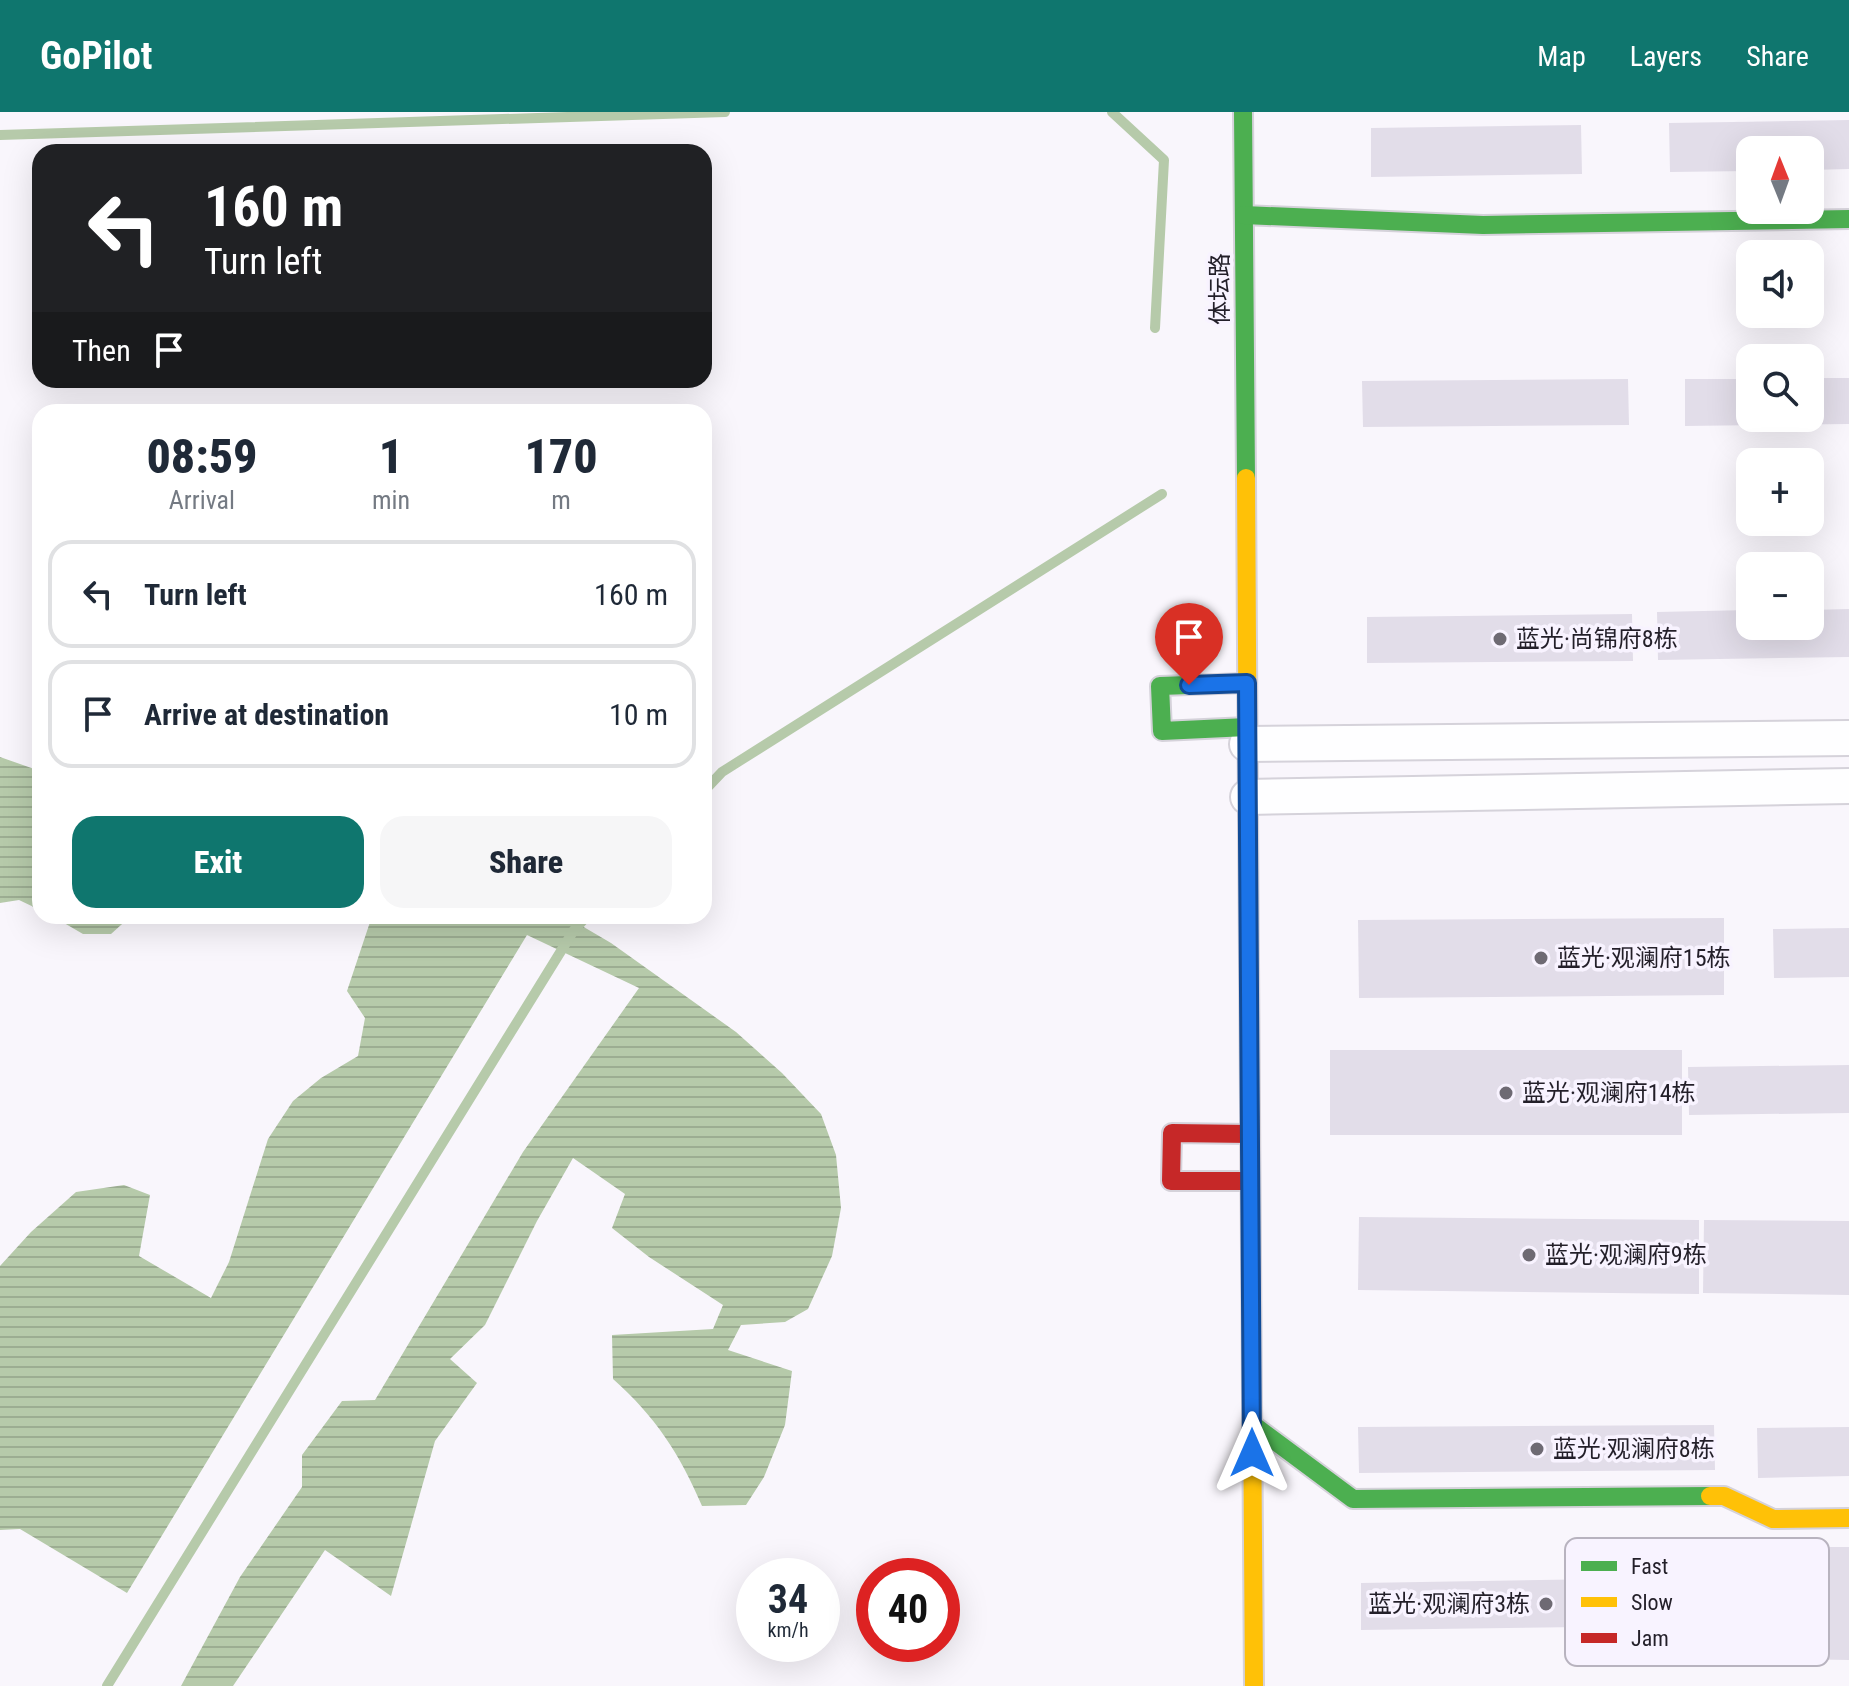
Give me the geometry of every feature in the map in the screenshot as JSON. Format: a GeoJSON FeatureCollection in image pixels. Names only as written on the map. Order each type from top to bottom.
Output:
{"type":"FeatureCollection","features":[{"type":"Feature","properties":{"kind":"street","name":"体坛路"},"geometry":{"type":"LineString","coordinates":[[1243,112],[1254,1686]]}},
{"type":"Feature","properties":{"kind":"street"},"geometry":{"type":"LineString","coordinates":[[1244,215],[1483,225],[1849,219]]}},
{"type":"Feature","properties":{"kind":"street"},"geometry":{"type":"LineString","coordinates":[[1247,683],[1160,686],[1162,731],[1247,736],[1849,738]]}},
{"type":"Feature","properties":{"kind":"street"},"geometry":{"type":"LineString","coordinates":[[1248,797],[1849,786]]}},
{"type":"Feature","properties":{"kind":"street"},"geometry":{"type":"LineString","coordinates":[[1250,1134],[1172,1133],[1171,1181],[1250,1181]]}},
{"type":"Feature","properties":{"kind":"street"},"geometry":{"type":"LineString","coordinates":[[1252,1424],[1353,1499],[1724,1496],[1773,1519],[1849,1518]]}},
{"type":"Feature","properties":{"kind":"shaded area"},"geometry":{"type":"Polygon","coordinates":[[[0,757],[32,768],[32,906],[19,900],[0,903],[0,757]]]}},
{"type":"Feature","properties":{"kind":"shaded area"},"geometry":{"type":"Polygon","coordinates":[[[66,924],[122,924],[111,934],[83,934],[66,924]]]}},
{"type":"Feature","properties":{"kind":"shaded area"},"geometry":{"type":"Polygon","coordinates":[[[369,924],[579,924],[611,943],[736,1032],[782,1073],[821,1114],[836,1155],[841,1208],[832,1256],[808,1309],[785,1322],[741,1325],[728,1350],[792,1371],[785,1425],[764,1477],[746,1505],[702,1506],[685,1469],[665,1437],[642,1407],[613,1379],[612,1335],[713,1329],[723,1305],[649,1257],[612,1228],[625,1194],[573,1158],[537,1221],[485,1325],[450,1359],[477,1383],[435,1441],[391,1596],[325,1550],[233,1686],[181,1686],[240,1577],[302,1487],[302,1455],[342,1401],[375,1400],[523,1152],[639,988],[527,935],[127,1593],[20,1529],[0,1530],[0,1266],[31,1232],[76,1192],[124,1185],[150,1195],[139,1256],[211,1298],[229,1262],[268,1139],[293,1101],[321,1078],[358,1056],[365,1018],[347,991],[369,924]]]}},
{"type":"Feature","properties":{"kind":"building"},"geometry":{"type":"Polygon","coordinates":[[[1849,120],[1849,169],[1824,170],[1824,136],[1736,136],[1736,171],[1670,172],[1669,123],[1849,120]]]}},
{"type":"Feature","properties":{"kind":"building"},"geometry":{"type":"Polygon","coordinates":[[[1581,125],[1582,174],[1371,177],[1371,128],[1581,125]]]}},
{"type":"Feature","properties":{"kind":"building"},"geometry":{"type":"Polygon","coordinates":[[[1824,378],[1849,378],[1849,424],[1824,424],[1824,378]]]}},
{"type":"Feature","properties":{"kind":"building"},"geometry":{"type":"Polygon","coordinates":[[[1628,379],[1629,425],[1363,427],[1362,381],[1628,379]]]}},
{"type":"Feature","properties":{"kind":"building"},"geometry":{"type":"Polygon","coordinates":[[[1685,379],[1736,379],[1736,425],[1685,426],[1685,379]]]}},
{"type":"Feature","properties":{"kind":"building"},"geometry":{"type":"Polygon","coordinates":[[[1849,609],[1849,657],[1658,660],[1657,612],[1736,610],[1736,640],[1824,640],[1824,610],[1849,609]]]}},
{"type":"Feature","properties":{"kind":"building","name":"蓝光·尚锦府8栋"},"geometry":{"type":"Polygon","coordinates":[[[1632,614],[1633,661],[1367,663],[1367,617],[1632,614]]]}},
{"type":"Feature","properties":{"kind":"building","name":"蓝光·观澜府15栋"},"geometry":{"type":"Polygon","coordinates":[[[1724,918],[1724,995],[1359,998],[1358,920],[1724,918]]]}},
{"type":"Feature","properties":{"kind":"building"},"geometry":{"type":"Polygon","coordinates":[[[1849,928],[1849,977],[1774,978],[1773,929],[1849,928]]]}},
{"type":"Feature","properties":{"kind":"building","name":"蓝光·观澜府14栋"},"geometry":{"type":"Polygon","coordinates":[[[1330,1050],[1682,1050],[1682,1135],[1330,1135],[1330,1050]]]}},
{"type":"Feature","properties":{"kind":"building"},"geometry":{"type":"Polygon","coordinates":[[[1849,1065],[1849,1113],[1689,1115],[1688,1067],[1849,1065]]]}},
{"type":"Feature","properties":{"kind":"building","name":"蓝光·观澜府9栋"},"geometry":{"type":"Polygon","coordinates":[[[1359,1217],[1699,1220],[1699,1294],[1358,1290],[1359,1217]]]}},
{"type":"Feature","properties":{"kind":"building"},"geometry":{"type":"Polygon","coordinates":[[[1704,1220],[1849,1221],[1849,1295],[1703,1293],[1704,1220]]]}},
{"type":"Feature","properties":{"kind":"building","name":"蓝光·观澜府8栋"},"geometry":{"type":"Polygon","coordinates":[[[1714,1425],[1715,1470],[1359,1473],[1358,1427],[1714,1425]]]}},
{"type":"Feature","properties":{"kind":"building"},"geometry":{"type":"Polygon","coordinates":[[[1849,1427],[1849,1476],[1758,1478],[1757,1428],[1849,1427]]]}},
{"type":"Feature","properties":{"kind":"building"},"geometry":{"type":"Polygon","coordinates":[[[1829,1547],[1849,1547],[1849,1660],[1829,1660],[1829,1547]]]}},
{"type":"Feature","properties":{"kind":"building"},"geometry":{"type":"Polygon","coordinates":[[[1565,1580],[1565,1627],[1361,1630],[1361,1583],[1565,1580]]]}},
{"type":"Feature","properties":{"kind":"waterway"},"geometry":{"type":"LineString","coordinates":[[0,135],[725,112]]}},
{"type":"Feature","properties":{"kind":"waterway"},"geometry":{"type":"LineString","coordinates":[[1112,112],[1164,160],[1155,328]]}},
{"type":"Feature","properties":{"kind":"waterway"},"geometry":{"type":"LineString","coordinates":[[712,783],[722,772],[1162,494]]}},
{"type":"Feature","properties":{"kind":"waterway"},"geometry":{"type":"LineString","coordinates":[[107,1686],[580,924]]}},
{"type":"Feature","properties":{"kind":"traffic: fast"},"geometry":{"type":"LineString","coordinates":[[1243,112],[1246,478]]}},
{"type":"Feature","properties":{"kind":"traffic: fast"},"geometry":{"type":"LineString","coordinates":[[1244,215],[1483,225],[1849,219]]}},
{"type":"Feature","properties":{"kind":"traffic: fast"},"geometry":{"type":"LineString","coordinates":[[1247,683],[1160,686],[1162,731],[1247,727]]}},
{"type":"Feature","properties":{"kind":"traffic: fast"},"geometry":{"type":"LineString","coordinates":[[1252,1424],[1353,1499],[1710,1496]]}},
{"type":"Feature","properties":{"kind":"traffic: slow"},"geometry":{"type":"LineString","coordinates":[[1246,478],[1248,814]]}},
{"type":"Feature","properties":{"kind":"traffic: slow"},"geometry":{"type":"LineString","coordinates":[[1252,1399],[1254,1686]]}},
{"type":"Feature","properties":{"kind":"traffic: slow"},"geometry":{"type":"LineString","coordinates":[[1710,1496],[1724,1496],[1773,1519],[1849,1518]]}},
{"type":"Feature","properties":{"kind":"traffic: jam"},"geometry":{"type":"LineString","coordinates":[[1248,814],[1252,1399]]}},
{"type":"Feature","properties":{"kind":"traffic: jam"},"geometry":{"type":"LineString","coordinates":[[1250,1134],[1172,1133],[1171,1181],[1250,1181]]}},
{"type":"Feature","properties":{"kind":"place","name":"蓝光·尚锦府8栋"},"geometry":{"type":"Point","coordinates":[1500,639]}},
{"type":"Feature","properties":{"kind":"place","name":"蓝光·观澜府15栋"},"geometry":{"type":"Point","coordinates":[1541,958]}},
{"type":"Feature","properties":{"kind":"place","name":"蓝光·观澜府14栋"},"geometry":{"type":"Point","coordinates":[1506,1093]}},
{"type":"Feature","properties":{"kind":"place","name":"蓝光·观澜府9栋"},"geometry":{"type":"Point","coordinates":[1529,1255]}},
{"type":"Feature","properties":{"kind":"place","name":"蓝光·观澜府8栋"},"geometry":{"type":"Point","coordinates":[1537,1449]}},
{"type":"Feature","properties":{"kind":"place","name":"蓝光·观澜府3栋"},"geometry":{"type":"Point","coordinates":[1546,1604]}},
{"type":"Feature","properties":{"kind":"route"},"geometry":{"type":"LineString","coordinates":[[1189,685],[1247,683],[1252,1453]]}}]}
